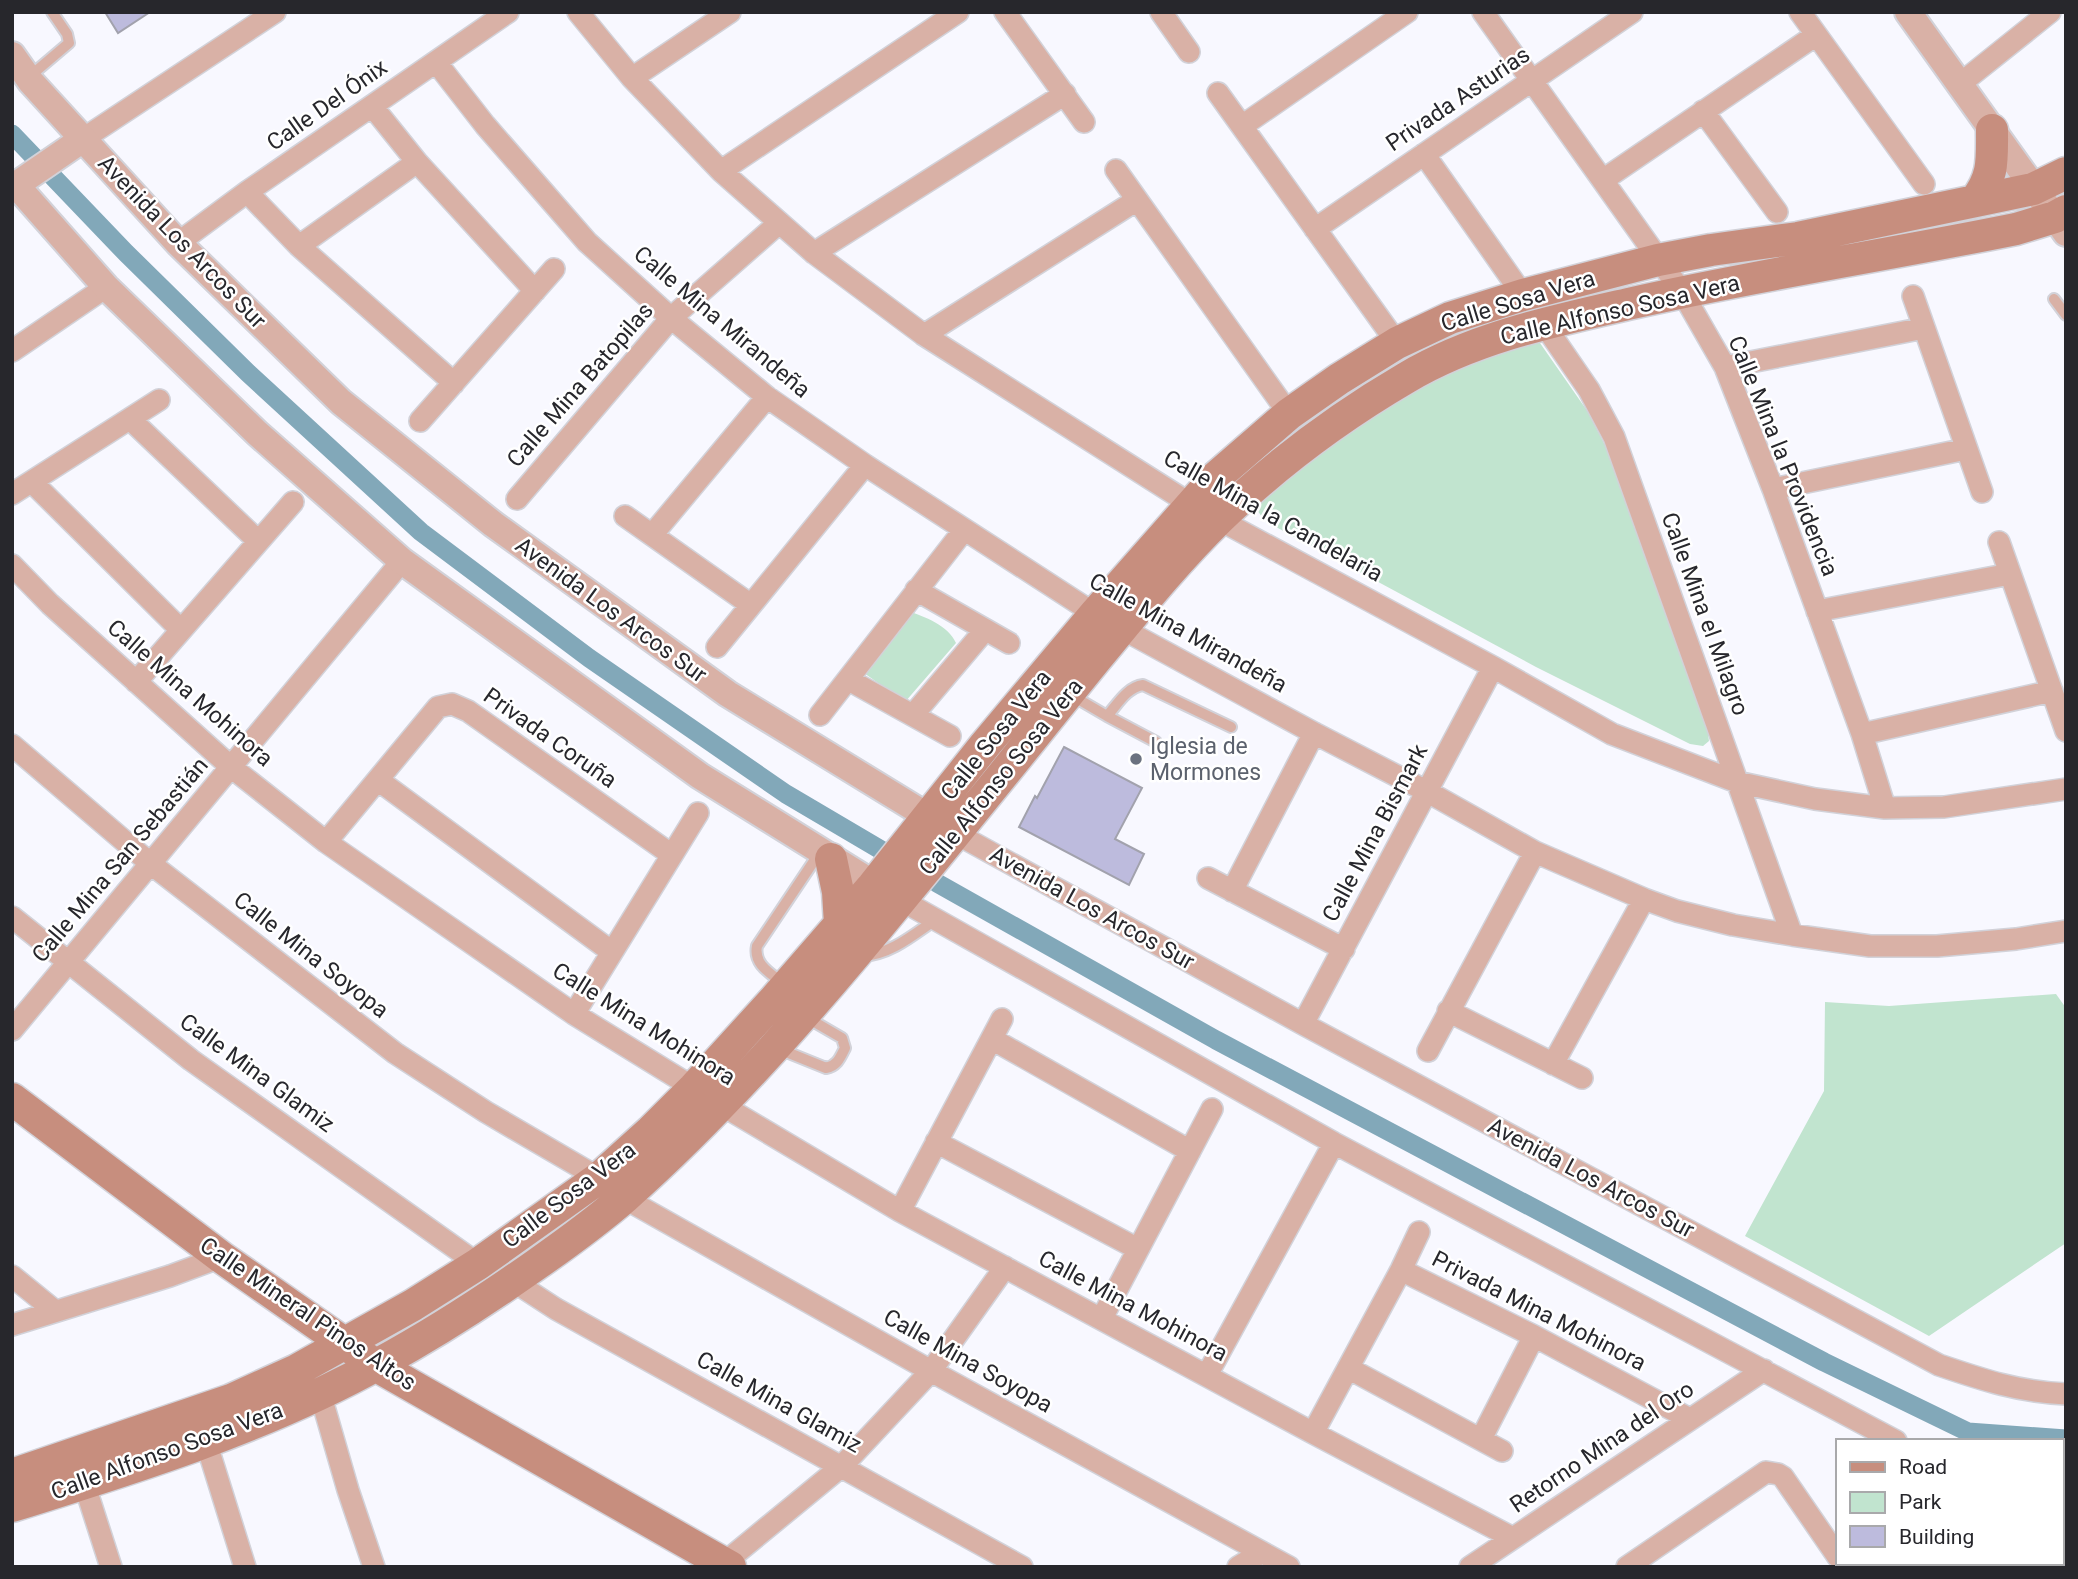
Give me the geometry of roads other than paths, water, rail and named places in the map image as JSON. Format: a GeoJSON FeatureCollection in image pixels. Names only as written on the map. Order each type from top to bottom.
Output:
{"type":"FeatureCollection","features":[{"type":"Feature","properties":{"kind":"main road"},"geometry":{"type":"LineString","coordinates":[[1975,201],[1985,189],[1990,175],[1993,161],[1992,130]]}},
{"type":"Feature","properties":{"kind":"main road","name":"Calle Sosa Vera"},"geometry":{"type":"LineString","coordinates":[[12,1475],[231,1399],[297,1370],[413,1305],[478,1264],[599,1178],[651,1131],[707,1096],[786,986],[841,924],[887,893],[942,825],[985,746],[1108,621],[1192,505],[1215,478],[1289,414],[1339,379],[1397,343],[1450,318],[1523,295],[1658,260],[1798,238],[2033,189],[2066,173]]}},
{"type":"Feature","properties":{"kind":"main road","name":"Calle Alfonso Sosa Vera"},"geometry":{"type":"LineString","coordinates":[[942,825],[1069,693],[1108,621],[1272,472],[1353,411],[1411,374],[1458,353],[1543,323],[1682,292],[2062,220]]}},
{"type":"Feature","properties":{"kind":"main road"},"geometry":{"type":"LineString","coordinates":[[826,855],[841,924]]}},
{"type":"Feature","properties":{"kind":"main road","name":"Calle Alfonso Sosa Vera"},"geometry":{"type":"LineString","coordinates":[[12,1506],[205,1442],[320,1393],[376,1366],[456,1319],[513,1281],[624,1198],[707,1096],[774,1046],[853,956],[887,893]]}},
{"type":"Feature","properties":{"kind":"main road","name":"Calle Mineral Pinos Altos"},"geometry":{"type":"LineString","coordinates":[[12,1099],[221,1257],[376,1366],[727,1565]]}},
{"type":"Feature","properties":{"kind":"street"},"geometry":{"type":"LineString","coordinates":[[275,12],[18,182],[106,287],[257,433],[402,561],[700,776],[887,893],[1335,1143],[1892,1439]]}},
{"type":"Feature","properties":{"kind":"street","name":"Calle Del Ónix"},"geometry":{"type":"LineString","coordinates":[[178,243],[247,192],[508,12]]}},
{"type":"Feature","properties":{"kind":"street","name":"Calle Mina la Candelaria"},"geometry":{"type":"LineString","coordinates":[[578,12],[632,78],[721,171],[814,253],[924,335],[1192,505],[1612,734],[1737,782],[1815,799],[1885,808],[1944,807],[2066,789]]}},
{"type":"Feature","properties":{"kind":"street"},"geometry":{"type":"LineString","coordinates":[[632,78],[730,12]]}},
{"type":"Feature","properties":{"kind":"street"},"geometry":{"type":"LineString","coordinates":[[721,171],[958,12]]}},
{"type":"Feature","properties":{"kind":"street"},"geometry":{"type":"LineString","coordinates":[[1005,12],[1084,122]]}},
{"type":"Feature","properties":{"kind":"street"},"geometry":{"type":"LineString","coordinates":[[1242,126],[1407,12]]}},
{"type":"Feature","properties":{"kind":"street","name":"Calle Mina la Providencia"},"geometry":{"type":"LineString","coordinates":[[1483,12],[1682,292],[1725,367],[1773,489],[1862,734],[1885,808]]}},
{"type":"Feature","properties":{"kind":"street","name":"Privada Asturias"},"geometry":{"type":"LineString","coordinates":[[1315,229],[1632,12]]}},
{"type":"Feature","properties":{"kind":"street"},"geometry":{"type":"LineString","coordinates":[[1800,12],[1924,184]]}},
{"type":"Feature","properties":{"kind":"street"},"geometry":{"type":"LineString","coordinates":[[1908,12],[2033,189],[2062,220]]}},
{"type":"Feature","properties":{"kind":"street"},"geometry":{"type":"LineString","coordinates":[[1959,84],[2050,12]]}},
{"type":"Feature","properties":{"kind":"street"},"geometry":{"type":"LineString","coordinates":[[1171,16],[1189,52]]}},
{"type":"Feature","properties":{"kind":"street"},"geometry":{"type":"LineString","coordinates":[[1603,180],[1816,35]]}},
{"type":"Feature","properties":{"kind":"street","name":"Avenida Los Arcos Sur"},"geometry":{"type":"LineString","coordinates":[[12,55],[74,145],[341,402],[492,524],[729,694],[942,825],[1303,1024],[1939,1365],[1997,1385],[2066,1394]]}},
{"type":"Feature","properties":{"kind":"street","name":"Calle Mina Mirandeña"},"geometry":{"type":"LineString","coordinates":[[436,62],[485,125],[587,242],[671,318],[767,397],[865,465],[1108,621],[1535,852],[1677,911],[1732,925],[1791,935],[1870,946],[1937,946],[2016,939],[2066,931]]}},
{"type":"Feature","properties":{"kind":"street"},"geometry":{"type":"LineString","coordinates":[[1218,93],[1397,343]]}},
{"type":"Feature","properties":{"kind":"street"},"geometry":{"type":"LineString","coordinates":[[814,253],[1065,94]]}},
{"type":"Feature","properties":{"kind":"street"},"geometry":{"type":"LineString","coordinates":[[372,106],[417,162],[535,291]]}},
{"type":"Feature","properties":{"kind":"street"},"geometry":{"type":"LineString","coordinates":[[1703,111],[1777,212]]}},
{"type":"Feature","properties":{"kind":"street"},"geometry":{"type":"LineString","coordinates":[[1424,154],[1523,295]]}},
{"type":"Feature","properties":{"kind":"street"},"geometry":{"type":"LineString","coordinates":[[299,246],[417,162]]}},
{"type":"Feature","properties":{"kind":"street"},"geometry":{"type":"LineString","coordinates":[[1116,170],[1289,414]]}},
{"type":"Feature","properties":{"kind":"street"},"geometry":{"type":"LineString","coordinates":[[247,192],[299,246],[454,383]]}},
{"type":"Feature","properties":{"kind":"street"},"geometry":{"type":"LineString","coordinates":[[924,335],[1137,200]]}},
{"type":"Feature","properties":{"kind":"street","name":"Calle Mina Batopilas"},"geometry":{"type":"LineString","coordinates":[[517,499],[671,318],[779,223]]}},
{"type":"Feature","properties":{"kind":"street"},"geometry":{"type":"LineString","coordinates":[[420,421],[554,269]]}},
{"type":"Feature","properties":{"kind":"street"},"geometry":{"type":"LineString","coordinates":[[12,351],[106,287]]}},
{"type":"Feature","properties":{"kind":"street"},"geometry":{"type":"LineString","coordinates":[[1913,296],[1982,492]]}},
{"type":"Feature","properties":{"kind":"street","name":"Calle Mina el Milagro"},"geometry":{"type":"LineString","coordinates":[[1543,323],[1588,390],[1614,438],[1791,935]]}},
{"type":"Feature","properties":{"kind":"street"},"geometry":{"type":"LineString","coordinates":[[1725,367],[1924,328]]}},
{"type":"Feature","properties":{"kind":"street"},"geometry":{"type":"LineString","coordinates":[[652,535],[767,397]]}},
{"type":"Feature","properties":{"kind":"street"},"geometry":{"type":"LineString","coordinates":[[12,494],[159,400]]}},
{"type":"Feature","properties":{"kind":"street"},"geometry":{"type":"LineString","coordinates":[[130,419],[258,541]]}},
{"type":"Feature","properties":{"kind":"street"},"geometry":{"type":"LineString","coordinates":[[1773,489],[1966,449]]}},
{"type":"Feature","properties":{"kind":"street"},"geometry":{"type":"LineString","coordinates":[[717,647],[865,465]]}},
{"type":"Feature","properties":{"kind":"street"},"geometry":{"type":"LineString","coordinates":[[32,482],[181,630]]}},
{"type":"Feature","properties":{"kind":"street"},"geometry":{"type":"LineString","coordinates":[[136,682],[293,502]]}},
{"type":"Feature","properties":{"kind":"street"},"geometry":{"type":"LineString","coordinates":[[625,516],[751,605]]}},
{"type":"Feature","properties":{"kind":"street"},"geometry":{"type":"LineString","coordinates":[[820,715],[964,530]]}},
{"type":"Feature","properties":{"kind":"street"},"geometry":{"type":"LineString","coordinates":[[1999,542],[2066,731]]}},
{"type":"Feature","properties":{"kind":"street","name":"Calle Mina San Sebastián"},"geometry":{"type":"LineString","coordinates":[[12,1030],[402,561]]}},
{"type":"Feature","properties":{"kind":"street","name":"Calle Mina Mohinora"},"geometry":{"type":"LineString","coordinates":[[12,565],[50,604],[231,767],[326,842],[574,1014],[901,1211],[1513,1538]]}},
{"type":"Feature","properties":{"kind":"street"},"geometry":{"type":"LineString","coordinates":[[1817,611],[2010,573]]}},
{"type":"Feature","properties":{"kind":"street"},"geometry":{"type":"LineString","coordinates":[[916,590],[1009,643]]}},
{"type":"Feature","properties":{"kind":"street"},"geometry":{"type":"LineString","coordinates":[[913,715],[985,630]]}},
{"type":"Feature","properties":{"kind":"street","name":"Calle Mina Bismark"},"geometry":{"type":"LineString","coordinates":[[1303,1024],[1493,667]]}},
{"type":"Feature","properties":{"kind":"street"},"geometry":{"type":"LineString","coordinates":[[849,680],[950,736]]}},
{"type":"Feature","properties":{"kind":"street"},"geometry":{"type":"LineString","coordinates":[[1862,734],[2052,691]]}},
{"type":"Feature","properties":{"kind":"street","name":"Privada Coruña"},"geometry":{"type":"LineString","coordinates":[[326,842],[438,706],[452,704],[468,711],[672,855]]}},
{"type":"Feature","properties":{"kind":"street"},"geometry":{"type":"LineString","coordinates":[[1232,891],[1314,733]]}},
{"type":"Feature","properties":{"kind":"street","name":"Calle Mina Soyopa"},"geometry":{"type":"LineString","coordinates":[[12,744],[150,864],[395,1053],[486,1112],[599,1178]]}},
{"type":"Feature","properties":{"kind":"street"},"geometry":{"type":"LineString","coordinates":[[378,780],[612,952]]}},
{"type":"Feature","properties":{"kind":"street"},"geometry":{"type":"LineString","coordinates":[[574,1014],[698,813]]}},
{"type":"Feature","properties":{"kind":"street"},"geometry":{"type":"LineString","coordinates":[[1427,1051],[1535,852]]}},
{"type":"Feature","properties":{"kind":"street"},"geometry":{"type":"LineString","coordinates":[[1208,878],[1343,949]]}},
{"type":"Feature","properties":{"kind":"street"},"geometry":{"type":"LineString","coordinates":[[1553,1064],[1644,899]]}},
{"type":"Feature","properties":{"kind":"street","name":"Calle Mina Glamiz"},"geometry":{"type":"LineString","coordinates":[[12,917],[191,1060],[478,1264]]}},
{"type":"Feature","properties":{"kind":"street"},"geometry":{"type":"LineString","coordinates":[[1448,1011],[1582,1078]]}},
{"type":"Feature","properties":{"kind":"street"},"geometry":{"type":"LineString","coordinates":[[901,1211],[1002,1019]]}},
{"type":"Feature","properties":{"kind":"street"},"geometry":{"type":"LineString","coordinates":[[992,1039],[1190,1151]]}},
{"type":"Feature","properties":{"kind":"street"},"geometry":{"type":"LineString","coordinates":[[1102,1318],[1212,1109]]}},
{"type":"Feature","properties":{"kind":"street"},"geometry":{"type":"LineString","coordinates":[[936,1142],[1139,1249]]}},
{"type":"Feature","properties":{"kind":"street"},"geometry":{"type":"LineString","coordinates":[[1207,1375],[1335,1143]]}},
{"type":"Feature","properties":{"kind":"street","name":"Calle Mina Soyopa"},"geometry":{"type":"LineString","coordinates":[[624,1198],[931,1371],[1289,1567]]}},
{"type":"Feature","properties":{"kind":"street"},"geometry":{"type":"LineString","coordinates":[[1313,1433],[1419,1232]]}},
{"type":"Feature","properties":{"kind":"street"},"geometry":{"type":"LineString","coordinates":[[12,1325],[170,1276],[221,1257]]}},
{"type":"Feature","properties":{"kind":"street"},"geometry":{"type":"LineString","coordinates":[[727,1565],[842,1466],[931,1371],[1005,1267]]}},
{"type":"Feature","properties":{"kind":"street","name":"Privada Mina Mohinora"},"geometry":{"type":"LineString","coordinates":[[1401,1269],[1690,1419]]}},
{"type":"Feature","properties":{"kind":"street"},"geometry":{"type":"LineString","coordinates":[[12,1276],[55,1311]]}},
{"type":"Feature","properties":{"kind":"street","name":"Calle Mina Glamiz"},"geometry":{"type":"LineString","coordinates":[[513,1281],[556,1309],[1022,1567]]}},
{"type":"Feature","properties":{"kind":"street"},"geometry":{"type":"LineString","coordinates":[[1481,1439],[1534,1336]]}},
{"type":"Feature","properties":{"kind":"street"},"geometry":{"type":"LineString","coordinates":[[1348,1368],[1502,1451]]}},
{"type":"Feature","properties":{"kind":"street","name":"Retorno Mina del Oro"},"geometry":{"type":"LineString","coordinates":[[1470,1567],[1764,1370]]}},
{"type":"Feature","properties":{"kind":"street"},"geometry":{"type":"LineString","coordinates":[[320,1393],[374,1567]]}},
{"type":"Feature","properties":{"kind":"street"},"geometry":{"type":"LineString","coordinates":[[205,1442],[245,1567]]}},
{"type":"Feature","properties":{"kind":"street"},"geometry":{"type":"LineString","coordinates":[[1627,1567],[1766,1472],[1783,1477],[1836,1554]]}},
{"type":"Feature","properties":{"kind":"street"},"geometry":{"type":"LineString","coordinates":[[84,1483],[111,1567]]}},
{"type":"Feature","properties":{"kind":"street"},"geometry":{"type":"LineString","coordinates":[[1238,1567],[1261,1553]]}},
{"type":"Feature","properties":{"kind":"lane"},"geometry":{"type":"LineString","coordinates":[[28,78],[69,43],[67,34],[52,12]]}},
{"type":"Feature","properties":{"kind":"lane"},"geometry":{"type":"LineString","coordinates":[[2054,299],[2066,315]]}},
{"type":"Feature","properties":{"kind":"lane"},"geometry":{"type":"LineString","coordinates":[[1107,716],[1130,690],[1143,685],[1231,727]]}},
{"type":"Feature","properties":{"kind":"lane"},"geometry":{"type":"LineString","coordinates":[[1069,693],[1156,742]]}},
{"type":"Feature","properties":{"kind":"lane"},"geometry":{"type":"LineString","coordinates":[[786,986],[760,964],[757,946],[826,855]]}},
{"type":"Feature","properties":{"kind":"lane"},"geometry":{"type":"LineString","coordinates":[[853,956],[875,955],[891,950],[935,920]]}},
{"type":"Feature","properties":{"kind":"lane"},"geometry":{"type":"LineString","coordinates":[[774,1046],[826,1068],[837,1062],[845,1048],[842,1038],[802,1015]]}},
{"type":"Feature","properties":{"kind":"waterway"},"geometry":{"type":"LineString","coordinates":[[12,134],[126,253],[248,373],[421,532],[589,658],[786,794],[881,850]]}},
{"type":"Feature","properties":{"kind":"waterway"},"geometry":{"type":"LineString","coordinates":[[937,883],[1216,1040],[1824,1362],[1968,1432],[2066,1439]]}},
{"type":"Feature","properties":{"kind":"place","name":"Iglesia de Mormones"},"geometry":{"type":"Point","coordinates":[1136,759]}}]}
